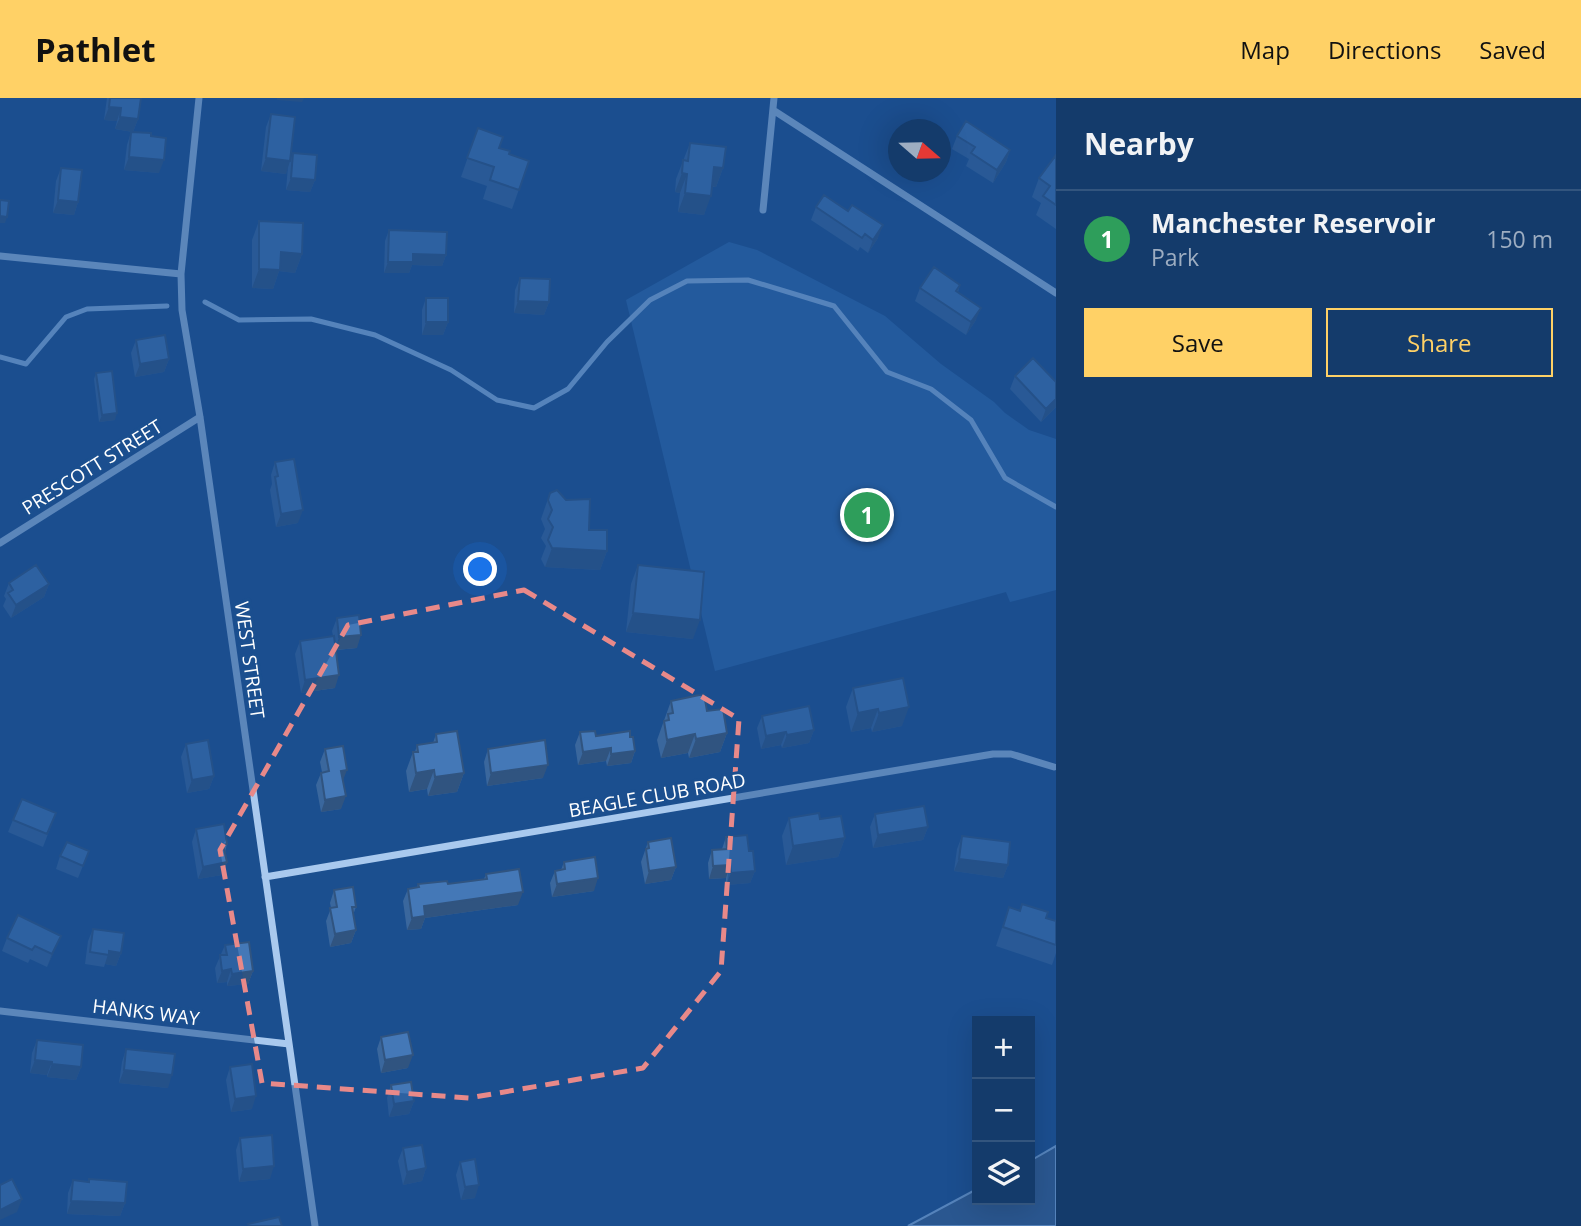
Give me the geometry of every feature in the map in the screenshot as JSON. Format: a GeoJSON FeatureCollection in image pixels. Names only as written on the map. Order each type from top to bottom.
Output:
{"type":"FeatureCollection","features":[{"type":"Feature","properties":{"kind":"street","name":"WEST STREET"},"geometry":{"type":"LineString","coordinates":[[199,98],[181,274],[184,322],[200,417],[315,1226]]}},
{"type":"Feature","properties":{"kind":"street"},"geometry":{"type":"LineString","coordinates":[[763,210],[774,98]]}},
{"type":"Feature","properties":{"kind":"street"},"geometry":{"type":"LineString","coordinates":[[773,110],[1056,293]]}},
{"type":"Feature","properties":{"kind":"street"},"geometry":{"type":"LineString","coordinates":[[0,256],[181,274]]}},
{"type":"Feature","properties":{"kind":"street","name":"PRESCOTT STREET"},"geometry":{"type":"LineString","coordinates":[[0,543],[200,417]]}},
{"type":"Feature","properties":{"kind":"street","name":"BEAGLE CLUB ROAD"},"geometry":{"type":"LineString","coordinates":[[265,877],[993,754],[1011,754],[1054,767]]}},
{"type":"Feature","properties":{"kind":"street","name":"HANKS WAY"},"geometry":{"type":"LineString","coordinates":[[0,1011],[289,1044]]}},
{"type":"Feature","properties":{"kind":"highlighted area"},"geometry":{"type":"Polygon","coordinates":[[[524,590],[739,719],[721,971],[643,1068],[469,1098],[262,1083],[220,850],[348,625],[524,590]]]}},
{"type":"Feature","properties":{"kind":"shaded area"},"geometry":{"type":"Polygon","coordinates":[[[729,242],[757,250],[885,316],[941,364],[1005,413],[1029,430],[1056,439],[1056,590],[1010,602],[1006,592],[715,671],[626,300],[729,242]]]}},
{"type":"Feature","properties":{"kind":"shaded area"},"geometry":{"type":"Polygon","coordinates":[[[1056,1146],[1056,1226],[908,1226],[972,1192],[972,1205],[1035,1205],[1035,1158],[1056,1146]]]}},
{"type":"Feature","properties":{"kind":"building"},"geometry":{"type":"Polygon","coordinates":[[[110,98],[141,98],[138,119],[120,117],[121,108],[109,107],[110,98]]]}},
{"type":"Feature","properties":{"kind":"building"},"geometry":{"type":"Polygon","coordinates":[[[271,114],[295,117],[290,161],[266,158],[271,114]]]}},
{"type":"Feature","properties":{"kind":"building"},"geometry":{"type":"Polygon","coordinates":[[[966,121],[1010,150],[997,170],[971,153],[975,147],[957,136],[966,121]]]}},
{"type":"Feature","properties":{"kind":"building"},"geometry":{"type":"Polygon","coordinates":[[[478,128],[503,137],[499,148],[529,161],[519,190],[490,180],[494,167],[467,158],[478,128]]]}},
{"type":"Feature","properties":{"kind":"building"},"geometry":{"type":"Polygon","coordinates":[[[131,132],[151,133],[151,136],[166,138],[164,160],[129,157],[131,132]]]}},
{"type":"Feature","properties":{"kind":"building"},"geometry":{"type":"Polygon","coordinates":[[[690,143],[726,147],[723,168],[714,167],[711,196],[685,193],[687,174],[682,173],[683,160],[688,161],[690,143]]]}},
{"type":"Feature","properties":{"kind":"building"},"geometry":{"type":"Polygon","coordinates":[[[293,153],[317,155],[315,180],[291,178],[293,153]]]}},
{"type":"Feature","properties":{"kind":"building"},"geometry":{"type":"Polygon","coordinates":[[[1056,155],[1056,205],[1043,196],[1050,186],[1039,178],[1056,155]]]}},
{"type":"Feature","properties":{"kind":"building"},"geometry":{"type":"Polygon","coordinates":[[[61,168],[82,170],[78,202],[58,200],[61,168]]]}},
{"type":"Feature","properties":{"kind":"building"},"geometry":{"type":"Polygon","coordinates":[[[824,195],[848,211],[852,205],[883,225],[873,240],[865,234],[862,238],[816,207],[824,195]]]}},
{"type":"Feature","properties":{"kind":"building"},"geometry":{"type":"Polygon","coordinates":[[[0,200],[9,201],[7,217],[0,216],[0,200]]]}},
{"type":"Feature","properties":{"kind":"building"},"geometry":{"type":"Polygon","coordinates":[[[259,221],[303,223],[302,254],[281,252],[280,270],[259,269],[259,221]]]}},
{"type":"Feature","properties":{"kind":"building"},"geometry":{"type":"Polygon","coordinates":[[[389,230],[447,232],[446,255],[413,254],[413,262],[388,262],[389,230]]]}},
{"type":"Feature","properties":{"kind":"building"},"geometry":{"type":"Polygon","coordinates":[[[934,267],[960,285],[956,291],[981,308],[971,322],[920,288],[934,267]]]}},
{"type":"Feature","properties":{"kind":"building"},"geometry":{"type":"Polygon","coordinates":[[[520,278],[550,279],[549,302],[518,301],[520,278]]]}},
{"type":"Feature","properties":{"kind":"building"},"geometry":{"type":"Polygon","coordinates":[[[426,298],[448,298],[448,322],[426,322],[426,298]]]}},
{"type":"Feature","properties":{"kind":"building"},"geometry":{"type":"Polygon","coordinates":[[[165,335],[169,359],[140,364],[136,340],[165,335]]]}},
{"type":"Feature","properties":{"kind":"building"},"geometry":{"type":"Polygon","coordinates":[[[1033,358],[1056,382],[1056,399],[1046,409],[1015,376],[1033,358]]]}},
{"type":"Feature","properties":{"kind":"building"},"geometry":{"type":"Polygon","coordinates":[[[112,371],[117,413],[102,415],[96,373],[112,371]]]}},
{"type":"Feature","properties":{"kind":"building"},"geometry":{"type":"Polygon","coordinates":[[[294,459],[303,510],[281,514],[275,462],[294,459]]]}},
{"type":"Feature","properties":{"kind":"building"},"geometry":{"type":"Polygon","coordinates":[[[557,490],[566,500],[590,499],[589,530],[607,530],[607,551],[552,548],[548,540],[553,527],[548,519],[552,510],[548,500],[550,493],[557,490]]]}},
{"type":"Feature","properties":{"kind":"building"},"geometry":{"type":"Polygon","coordinates":[[[36,565],[49,584],[16,605],[8,593],[13,590],[9,583],[36,565]]]}},
{"type":"Feature","properties":{"kind":"building"},"geometry":{"type":"Polygon","coordinates":[[[638,565],[704,572],[700,620],[633,613],[638,565]]]}},
{"type":"Feature","properties":{"kind":"building"},"geometry":{"type":"Polygon","coordinates":[[[359,615],[361,635],[339,637],[337,618],[359,615]]]}},
{"type":"Feature","properties":{"kind":"building"},"geometry":{"type":"Polygon","coordinates":[[[334,636],[339,675],[305,680],[300,641],[334,636]]]}},
{"type":"Feature","properties":{"kind":"building"},"geometry":{"type":"Polygon","coordinates":[[[903,678],[909,707],[879,713],[878,709],[858,713],[853,688],[903,678]]]}},
{"type":"Feature","properties":{"kind":"building"},"geometry":{"type":"Polygon","coordinates":[[[704,694],[707,711],[723,709],[727,733],[696,739],[695,734],[667,740],[664,721],[669,720],[668,714],[673,713],[671,701],[704,694]]]}},
{"type":"Feature","properties":{"kind":"building"},"geometry":{"type":"Polygon","coordinates":[[[809,706],[814,730],[766,736],[762,716],[809,706]]]}},
{"type":"Feature","properties":{"kind":"building"},"geometry":{"type":"Polygon","coordinates":[[[457,731],[464,773],[435,777],[434,770],[416,773],[413,752],[418,752],[417,745],[437,742],[436,734],[457,731]]]}},
{"type":"Feature","properties":{"kind":"building"},"geometry":{"type":"Polygon","coordinates":[[[595,731],[596,736],[630,731],[635,751],[611,754],[611,748],[583,752],[580,732],[595,731]]]}},
{"type":"Feature","properties":{"kind":"building"},"geometry":{"type":"Polygon","coordinates":[[[208,740],[214,776],[192,780],[186,744],[208,740]]]}},
{"type":"Feature","properties":{"kind":"building"},"geometry":{"type":"Polygon","coordinates":[[[545,740],[548,765],[491,773],[488,749],[545,740]]]}},
{"type":"Feature","properties":{"kind":"building"},"geometry":{"type":"Polygon","coordinates":[[[343,746],[347,770],[341,771],[346,796],[325,800],[321,773],[329,771],[325,749],[343,746]]]}},
{"type":"Feature","properties":{"kind":"building"},"geometry":{"type":"Polygon","coordinates":[[[22,799],[56,813],[47,834],[13,820],[22,799]]]}},
{"type":"Feature","properties":{"kind":"building"},"geometry":{"type":"Polygon","coordinates":[[[924,806],[928,827],[878,835],[875,814],[924,806]]]}},
{"type":"Feature","properties":{"kind":"building"},"geometry":{"type":"Polygon","coordinates":[[[819,813],[820,819],[841,816],[845,838],[793,846],[789,818],[819,813]]]}},
{"type":"Feature","properties":{"kind":"building"},"geometry":{"type":"Polygon","coordinates":[[[224,824],[227,844],[223,845],[227,862],[203,867],[196,829],[224,824]]]}},
{"type":"Feature","properties":{"kind":"building"},"geometry":{"type":"Polygon","coordinates":[[[747,835],[749,851],[753,851],[755,871],[731,873],[730,865],[713,866],[712,850],[727,849],[726,837],[747,835]]]}},
{"type":"Feature","properties":{"kind":"building"},"geometry":{"type":"Polygon","coordinates":[[[962,836],[1010,842],[1008,865],[959,859],[962,836]]]}},
{"type":"Feature","properties":{"kind":"building"},"geometry":{"type":"Polygon","coordinates":[[[671,838],[676,867],[649,871],[646,849],[649,848],[648,842],[671,838]]]}},
{"type":"Feature","properties":{"kind":"building"},"geometry":{"type":"Polygon","coordinates":[[[67,842],[89,851],[83,866],[60,856],[67,842]]]}},
{"type":"Feature","properties":{"kind":"building"},"geometry":{"type":"Polygon","coordinates":[[[595,857],[598,878],[557,884],[555,871],[565,869],[564,862],[595,857]]]}},
{"type":"Feature","properties":{"kind":"building"},"geometry":{"type":"Polygon","coordinates":[[[519,869],[523,892],[424,906],[425,916],[412,918],[408,889],[419,887],[418,884],[447,881],[448,884],[487,879],[486,874],[519,869]]]}},
{"type":"Feature","properties":{"kind":"building"},"geometry":{"type":"Polygon","coordinates":[[[353,887],[356,907],[352,907],[356,930],[335,934],[330,908],[337,907],[334,890],[353,887]]]}},
{"type":"Feature","properties":{"kind":"building"},"geometry":{"type":"Polygon","coordinates":[[[1022,904],[1048,912],[1046,918],[1056,921],[1056,945],[1003,927],[1009,907],[1020,911],[1022,904]]]}},
{"type":"Feature","properties":{"kind":"building"},"geometry":{"type":"Polygon","coordinates":[[[18,915],[61,936],[52,954],[35,946],[32,950],[7,938],[18,915]]]}},
{"type":"Feature","properties":{"kind":"building"},"geometry":{"type":"Polygon","coordinates":[[[93,929],[124,933],[121,953],[109,951],[109,955],[90,952],[93,929]]]}},
{"type":"Feature","properties":{"kind":"building"},"geometry":{"type":"Polygon","coordinates":[[[249,942],[253,971],[232,974],[231,969],[222,971],[220,955],[227,955],[225,945],[249,942]]]}},
{"type":"Feature","properties":{"kind":"building"},"geometry":{"type":"Polygon","coordinates":[[[408,1032],[413,1055],[385,1060],[381,1037],[408,1032]]]}},
{"type":"Feature","properties":{"kind":"building"},"geometry":{"type":"Polygon","coordinates":[[[37,1040],[83,1045],[81,1067],[35,1060],[37,1040]]]}},
{"type":"Feature","properties":{"kind":"building"},"geometry":{"type":"Polygon","coordinates":[[[126,1049],[175,1054],[172,1075],[124,1070],[126,1049]]]}},
{"type":"Feature","properties":{"kind":"building"},"geometry":{"type":"Polygon","coordinates":[[[252,1064],[256,1096],[235,1099],[230,1067],[252,1064]]]}},
{"type":"Feature","properties":{"kind":"building"},"geometry":{"type":"Polygon","coordinates":[[[411,1082],[414,1101],[394,1104],[391,1085],[411,1082]]]}},
{"type":"Feature","properties":{"kind":"building"},"geometry":{"type":"Polygon","coordinates":[[[272,1135],[274,1166],[243,1169],[240,1138],[272,1135]]]}},
{"type":"Feature","properties":{"kind":"building"},"geometry":{"type":"Polygon","coordinates":[[[422,1145],[426,1168],[407,1172],[403,1148],[422,1145]]]}},
{"type":"Feature","properties":{"kind":"building"},"geometry":{"type":"Polygon","coordinates":[[[475,1159],[479,1185],[465,1187],[460,1162],[475,1159]]]}},
{"type":"Feature","properties":{"kind":"building"},"geometry":{"type":"Polygon","coordinates":[[[12,1179],[22,1199],[0,1210],[0,1185],[12,1179]]]}},
{"type":"Feature","properties":{"kind":"building"},"geometry":{"type":"Polygon","coordinates":[[[89,1179],[127,1182],[125,1203],[71,1201],[73,1180],[89,1182],[89,1179]]]}},
{"type":"Feature","properties":{"kind":"building"},"geometry":{"type":"Polygon","coordinates":[[[279,1217],[282,1226],[248,1224],[279,1217]]]}},
{"type":"Feature","properties":{"kind":"waterway"},"geometry":{"type":"LineString","coordinates":[[205,302],[239,320],[311,319],[375,335],[451,370],[497,400],[534,408],[568,389],[607,342],[650,300],[687,281],[748,280],[834,306],[887,372],[931,389],[971,420],[1005,478],[1056,507]]}},
{"type":"Feature","properties":{"kind":"waterway"},"geometry":{"type":"LineString","coordinates":[[0,357],[26,364],[66,317],[87,309],[167,306]]}},
{"type":"Feature","properties":{"kind":"place","name":"Manchester Reservoir"},"geometry":{"type":"Point","coordinates":[867,515]}}]}
